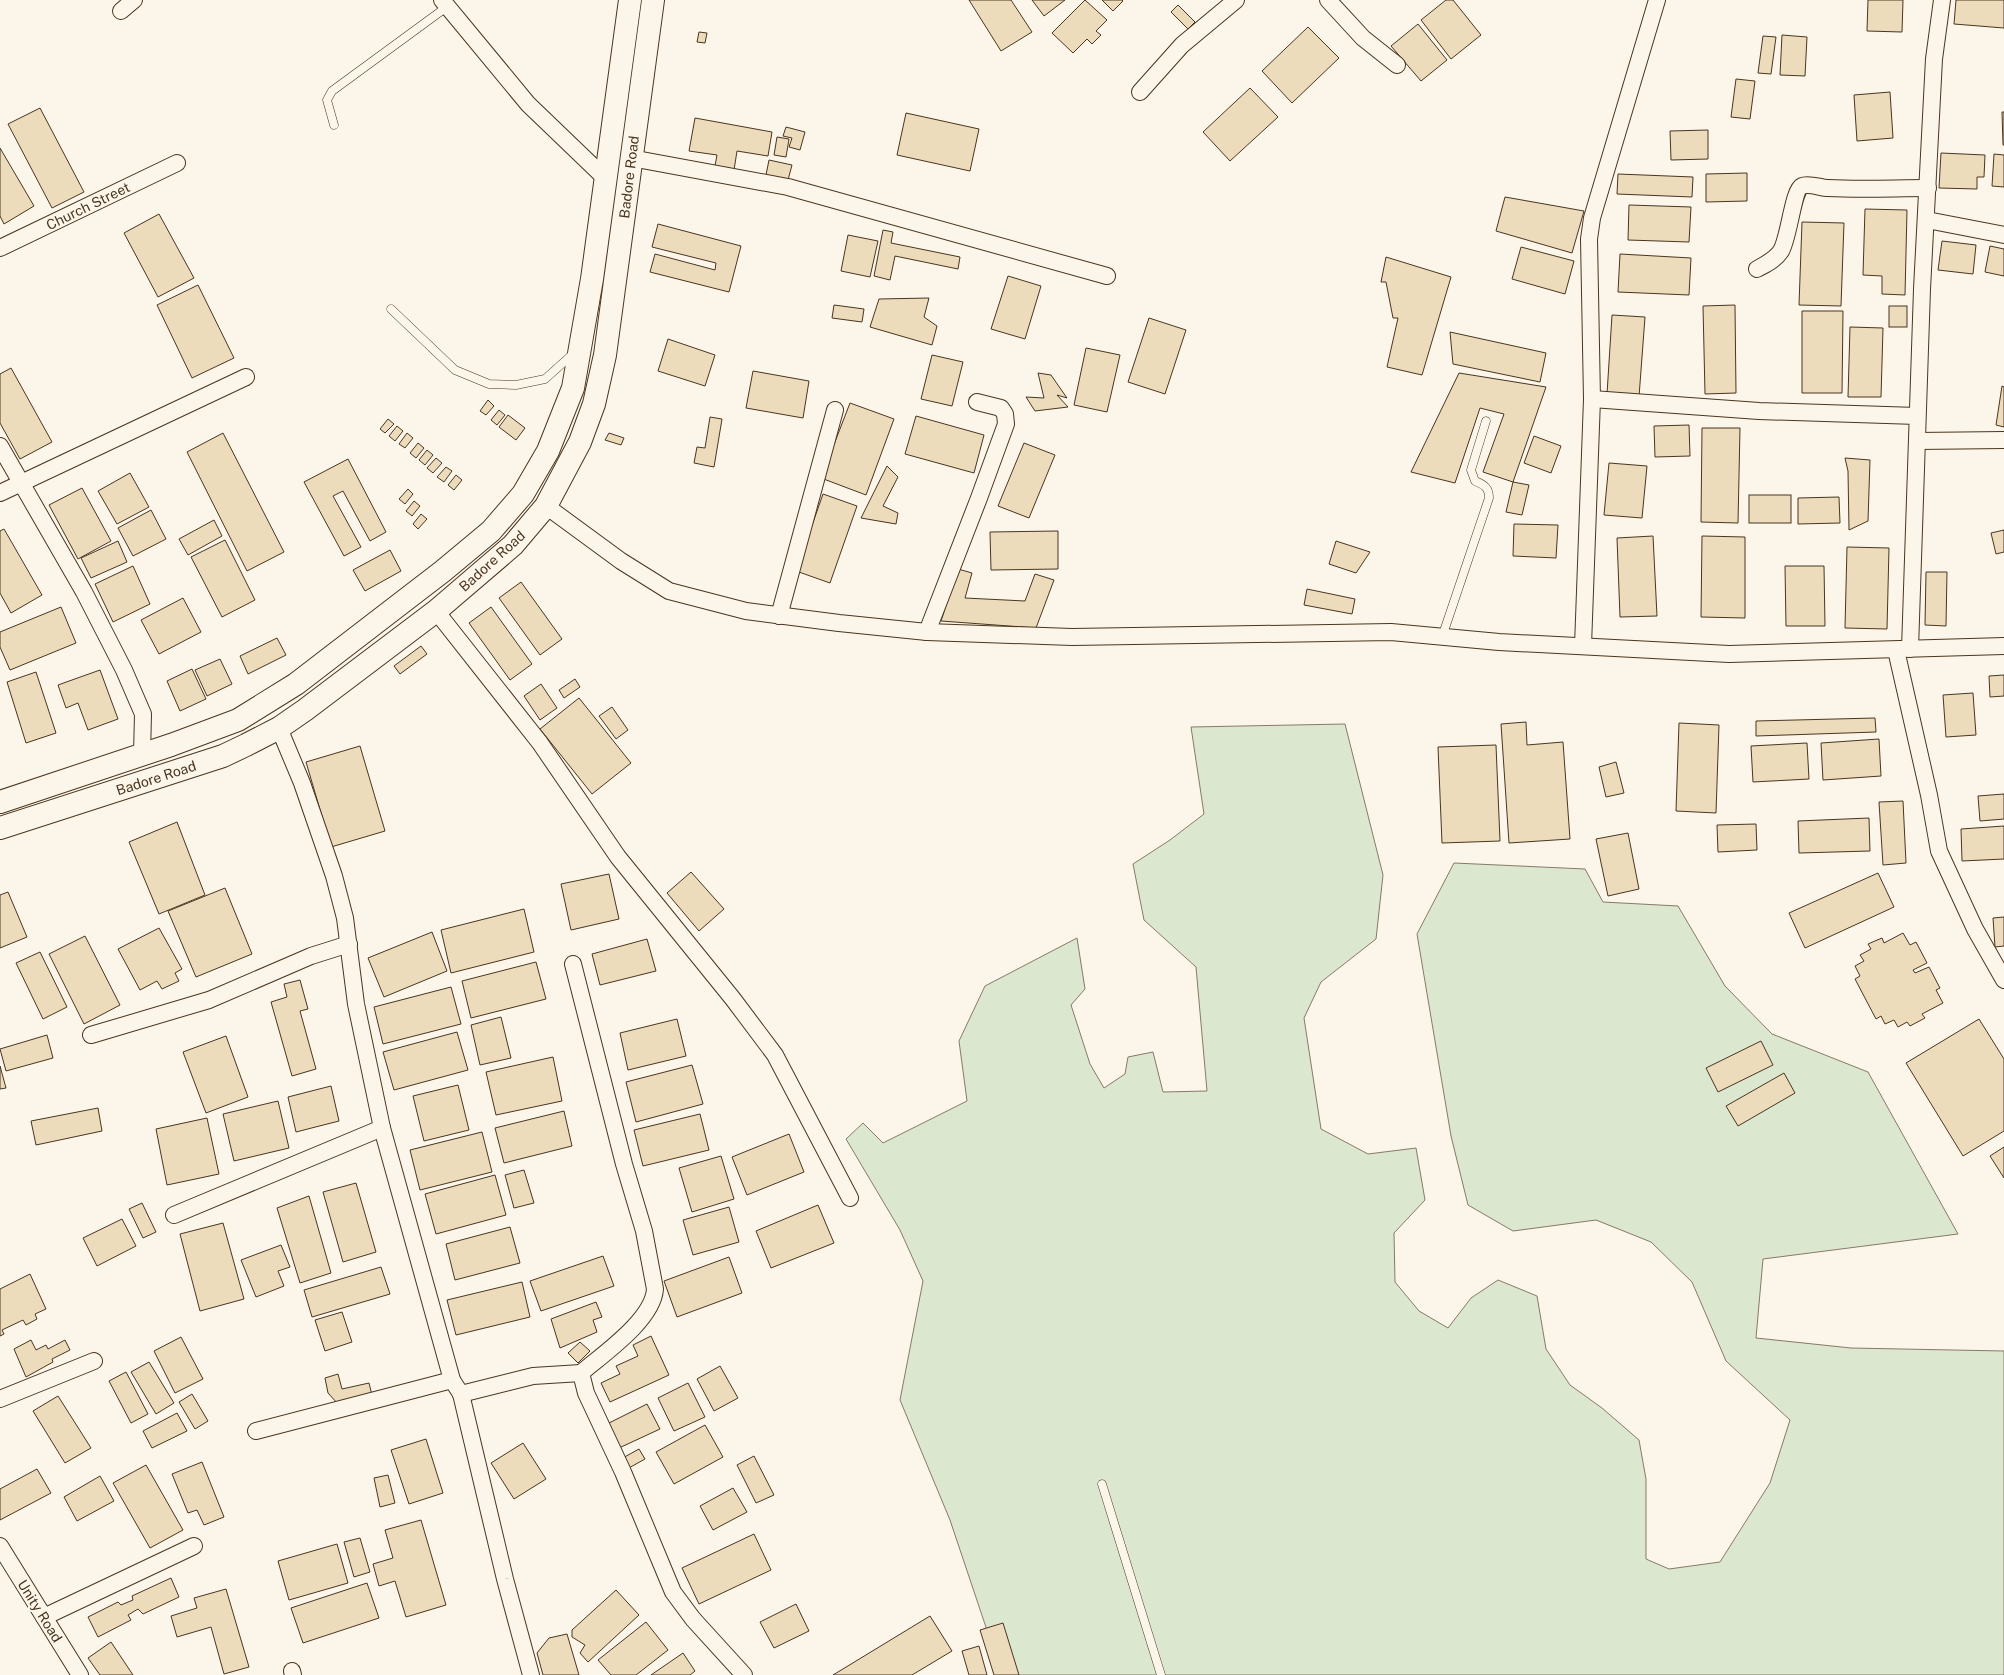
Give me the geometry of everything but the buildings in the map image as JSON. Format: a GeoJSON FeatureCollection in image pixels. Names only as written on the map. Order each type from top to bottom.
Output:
{"type":"FeatureCollection","features":[{"type":"Feature","properties":{"kind":"main road","name":"Badore Road"},"geometry":{"type":"LineString","coordinates":[[0,802],[238,720],[296,684],[421,588],[491,531],[523,494],[548,451],[573,388],[581,346],[630,0]]}},
{"type":"Feature","properties":{"kind":"main road","name":"Badore Road"},"geometry":{"type":"LineString","coordinates":[[0,828],[222,756],[279,728],[436,611],[513,545],[546,506],[576,451],[594,404],[613,309],[631,158],[654,0]]}},
{"type":"Feature","properties":{"kind":"street"},"geometry":{"type":"LineString","coordinates":[[121,11],[134,0]]}},
{"type":"Feature","properties":{"kind":"street"},"geometry":{"type":"LineString","coordinates":[[1140,92],[1182,45],[1236,0]]}},
{"type":"Feature","properties":{"kind":"street"},"geometry":{"type":"LineString","coordinates":[[1328,0],[1363,38],[1397,65]]}},
{"type":"Feature","properties":{"kind":"street"},"geometry":{"type":"LineString","coordinates":[[1583,646],[1592,399],[1589,239],[1592,218],[1657,0]]}},
{"type":"Feature","properties":{"kind":"street"},"geometry":{"type":"LineString","coordinates":[[1942,0],[1934,59],[1917,441],[1903,649],[1939,851],[1975,929],[2004,980]]}},
{"type":"Feature","properties":{"kind":"street"},"geometry":{"type":"LineString","coordinates":[[445,3],[528,104],[605,178]]}},
{"type":"Feature","properties":{"kind":"street"},"geometry":{"type":"LineString","coordinates":[[631,158],[788,187],[1107,276]]}},
{"type":"Feature","properties":{"kind":"street","name":"Church Street"},"geometry":{"type":"LineString","coordinates":[[0,248],[177,163]]}},
{"type":"Feature","properties":{"kind":"street"},"geometry":{"type":"LineString","coordinates":[[1757,269],[1774,259],[1782,249],[1790,227],[1793,203],[1799,188],[1804,185],[1828,188],[1928,188]]}},
{"type":"Feature","properties":{"kind":"street"},"geometry":{"type":"LineString","coordinates":[[1927,220],[2004,235]]}},
{"type":"Feature","properties":{"kind":"street"},"geometry":{"type":"LineString","coordinates":[[0,493],[246,377]]}},
{"type":"Feature","properties":{"kind":"street"},"geometry":{"type":"LineString","coordinates":[[1592,399],[1759,411],[1917,416]]}},
{"type":"Feature","properties":{"kind":"street"},"geometry":{"type":"LineString","coordinates":[[927,632],[1006,424],[1005,414],[1001,408],[977,402]]}},
{"type":"Feature","properties":{"kind":"street"},"geometry":{"type":"LineString","coordinates":[[779,616],[835,410]]}},
{"type":"Feature","properties":{"kind":"street"},"geometry":{"type":"LineString","coordinates":[[1917,441],[2004,440]]}},
{"type":"Feature","properties":{"kind":"street"},"geometry":{"type":"LineString","coordinates":[[0,446],[84,592],[124,670],[143,714],[142,754]]}},
{"type":"Feature","properties":{"kind":"street"},"geometry":{"type":"LineString","coordinates":[[546,506],[622,561],[670,591],[746,611],[927,632],[1072,637],[1383,632],[1729,654],[2004,646]]}},
{"type":"Feature","properties":{"kind":"street"},"geometry":{"type":"LineString","coordinates":[[436,611],[540,743],[618,857],[733,999],[775,1055],[809,1116],[850,1198]]}},
{"type":"Feature","properties":{"kind":"street"},"geometry":{"type":"LineString","coordinates":[[279,728],[302,782],[334,876],[349,944],[356,1004],[382,1128],[452,1380],[461,1394],[504,1579],[531,1675]]}},
{"type":"Feature","properties":{"kind":"street"},"geometry":{"type":"LineString","coordinates":[[91,1035],[209,1000],[311,956],[349,944]]}},
{"type":"Feature","properties":{"kind":"street"},"geometry":{"type":"LineString","coordinates":[[461,1394],[533,1376],[581,1373],[619,1341],[645,1313],[654,1299],[644,1231],[624,1164],[573,964]]}},
{"type":"Feature","properties":{"kind":"street"},"geometry":{"type":"LineString","coordinates":[[174,1215],[382,1128]]}},
{"type":"Feature","properties":{"kind":"street"},"geometry":{"type":"LineString","coordinates":[[0,1400],[94,1361]]}},
{"type":"Feature","properties":{"kind":"street"},"geometry":{"type":"LineString","coordinates":[[581,1373],[586,1393],[623,1472],[674,1592],[694,1619],[744,1675]]}},
{"type":"Feature","properties":{"kind":"street"},"geometry":{"type":"LineString","coordinates":[[256,1431],[452,1380]]}},
{"type":"Feature","properties":{"kind":"street","name":"Unity Road"},"geometry":{"type":"LineString","coordinates":[[0,1546],[80,1675]]}},
{"type":"Feature","properties":{"kind":"street"},"geometry":{"type":"LineString","coordinates":[[44,1617],[194,1546]]}},
{"type":"Feature","properties":{"kind":"lane"},"geometry":{"type":"LineString","coordinates":[[334,125],[327,100],[332,91],[445,3]]}},
{"type":"Feature","properties":{"kind":"lane"},"geometry":{"type":"LineString","coordinates":[[391,308],[455,370],[489,384],[516,385],[545,379],[581,346]]}},
{"type":"Feature","properties":{"kind":"lane"},"geometry":{"type":"LineString","coordinates":[[1442,637],[1489,498],[1489,490],[1484,485],[1475,481],[1471,470],[1486,421]]}},
{"type":"Feature","properties":{"kind":"lane"},"geometry":{"type":"LineString","coordinates":[[1102,1484],[1161,1675]]}},
{"type":"Feature","properties":{"kind":"green space"},"geometry":{"type":"Polygon","coordinates":[[[1345,724],[1383,875],[1376,939],[1321,982],[1304,1018],[1321,1129],[1368,1154],[1416,1148],[1425,1200],[1394,1233],[1395,1282],[1419,1311],[1448,1328],[1471,1298],[1498,1280],[1537,1296],[1546,1349],[1570,1385],[1602,1408],[1639,1440],[1646,1479],[1646,1559],[1669,1569],[1720,1562],[1770,1483],[1790,1420],[1726,1361],[1692,1282],[1651,1242],[1596,1220],[1513,1231],[1468,1205],[1451,1136],[1417,934],[1454,863],[1585,869],[1603,902],[1678,906],[1725,986],[1772,1034],[1868,1072],[1958,1234],[1763,1259],[1756,1338],[1851,1348],[2004,1351],[2004,1675],[1002,1675],[950,1520],[900,1400],[923,1281],[900,1230],[846,1139],[863,1123],[883,1143],[967,1101],[959,1041],[985,986],[1077,938],[1085,989],[1071,1005],[1090,1064],[1104,1088],[1125,1074],[1128,1057],[1153,1052],[1163,1092],[1207,1091],[1196,967],[1144,920],[1133,864],[1170,840],[1204,814],[1191,727],[1345,724]]]}}]}
